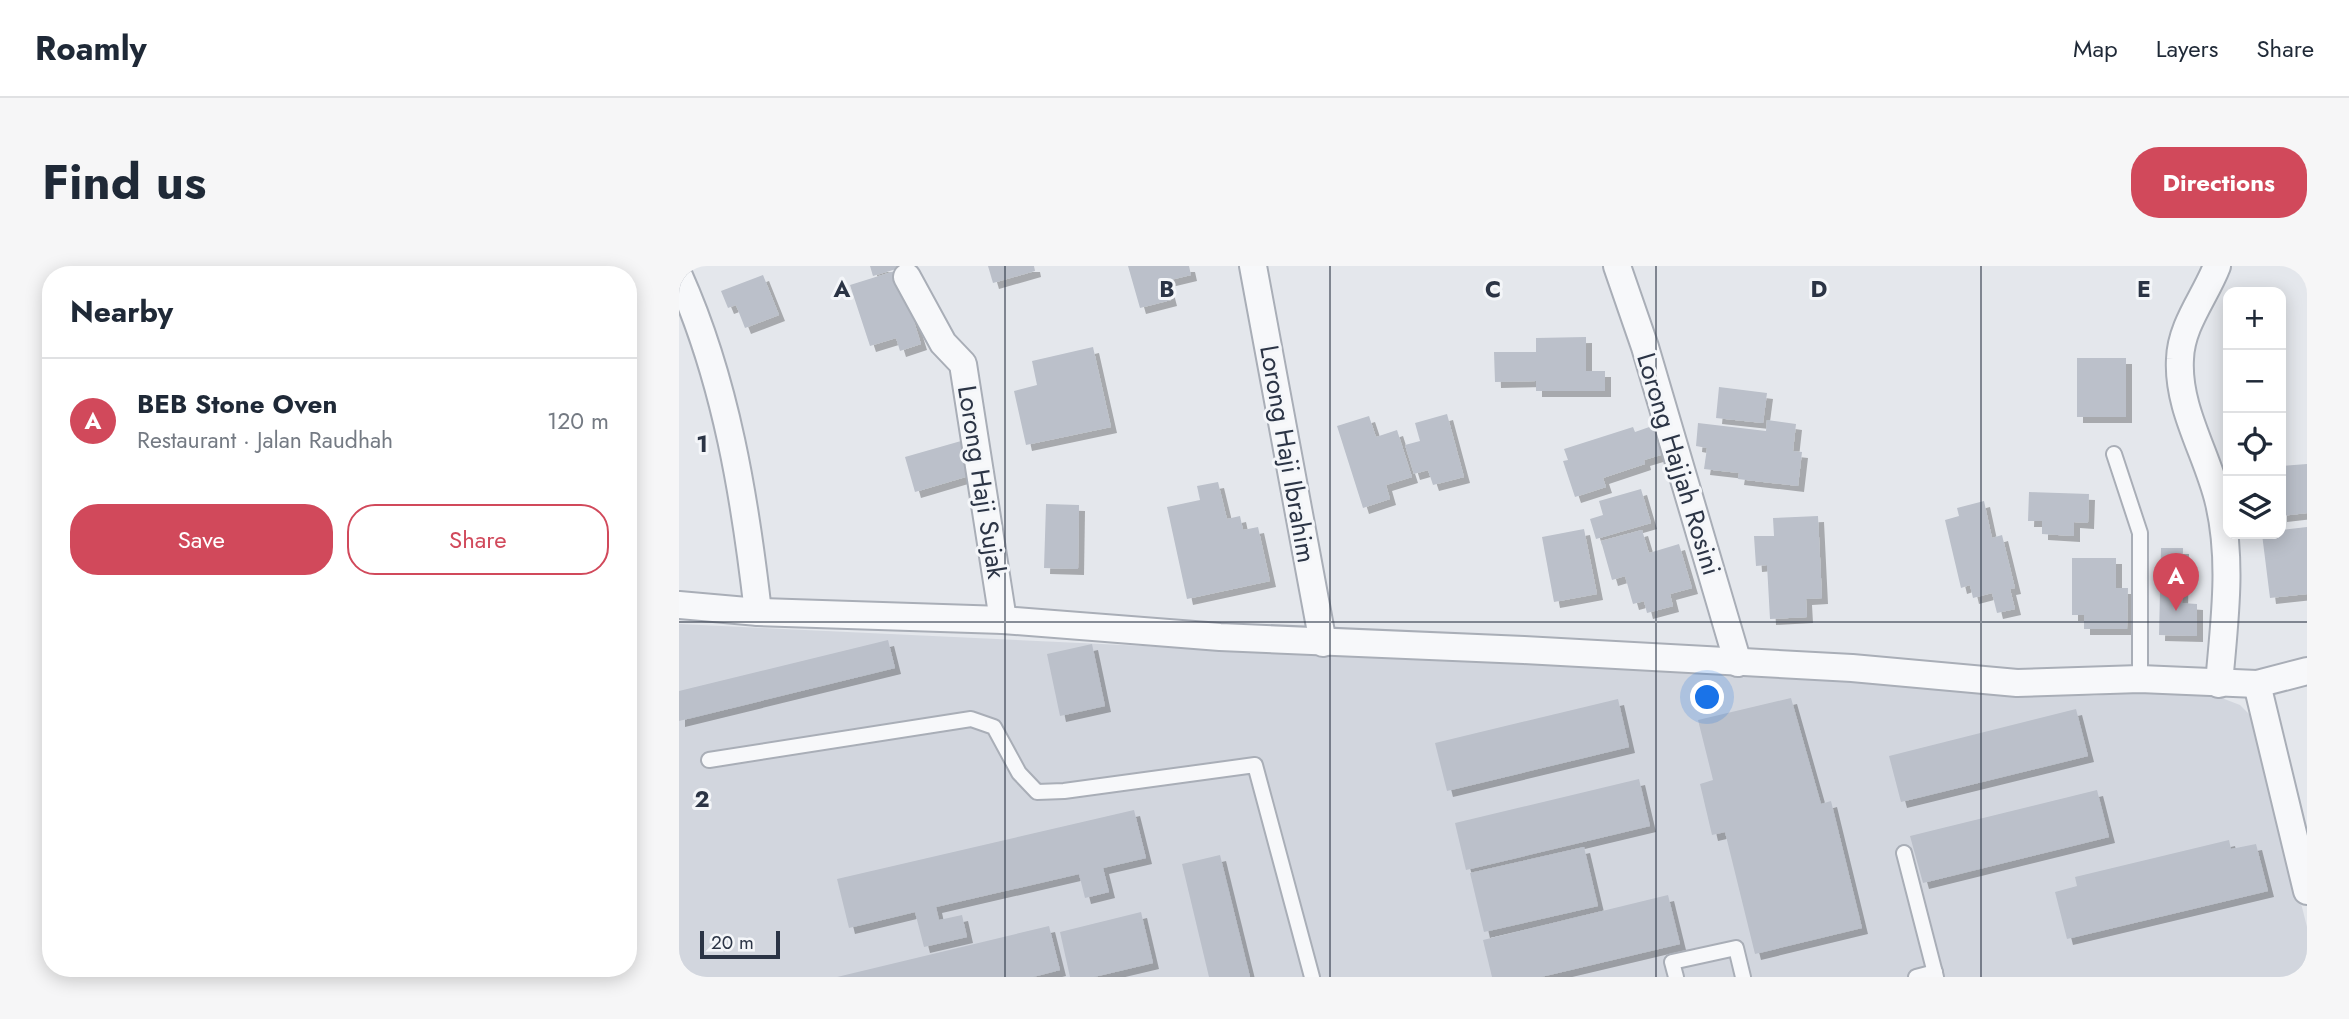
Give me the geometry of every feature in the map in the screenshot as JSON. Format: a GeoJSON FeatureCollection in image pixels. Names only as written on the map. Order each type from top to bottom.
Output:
{"type":"FeatureCollection","features":[{"type":"Feature","properties":{"kind":"street","name":"Lorong Haji Ibrahim"},"geometry":{"type":"LineString","coordinates":[[1253,266],[1323,643]]}},
{"type":"Feature","properties":{"kind":"street","name":"Lorong Hajjah Rosini"},"geometry":{"type":"LineString","coordinates":[[1617,266],[1645,347],[1738,663]]}},
{"type":"Feature","properties":{"kind":"street"},"geometry":{"type":"LineString","coordinates":[[2217,266],[2188,323],[2179,359],[2184,400],[2219,502],[2224,528],[2225,603],[2219,684]]}},
{"type":"Feature","properties":{"kind":"street"},"geometry":{"type":"LineString","coordinates":[[679,276],[698,318],[720,395],[748,526],[758,611]]}},
{"type":"Feature","properties":{"kind":"street","name":"Lorong Haji Sujak"},"geometry":{"type":"LineString","coordinates":[[907,277],[943,343],[964,364],[1003,620]]}},
{"type":"Feature","properties":{"kind":"street"},"geometry":{"type":"LineString","coordinates":[[679,605],[758,611],[1003,620],[1323,643],[1524,650],[2017,683],[2140,679],[2257,684],[2307,671]]}},
{"type":"Feature","properties":{"kind":"street"},"geometry":{"type":"LineString","coordinates":[[2257,684],[2307,891]]}},
{"type":"Feature","properties":{"kind":"lane"},"geometry":{"type":"LineString","coordinates":[[2114,454],[2140,533],[2140,679]]}},
{"type":"Feature","properties":{"kind":"lane"},"geometry":{"type":"LineString","coordinates":[[709,760],[971,719],[994,727],[1019,773],[1037,792],[1064,791],[1255,765],[1312,977]]}},
{"type":"Feature","properties":{"kind":"lane"},"geometry":{"type":"LineString","coordinates":[[1904,853],[1936,975],[1916,977]]}},
{"type":"Feature","properties":{"kind":"lane"},"geometry":{"type":"LineString","coordinates":[[1676,977],[1672,962],[1736,948],[1743,977]]}},
{"type":"Feature","properties":{"kind":"shaded area"},"geometry":{"type":"Polygon","coordinates":[[[679,624],[1841,679],[2094,696],[2172,687],[2214,695],[2240,705],[2255,720],[2307,927],[2307,977],[679,977],[679,624]]]}},
{"type":"Feature","properties":{"kind":"building"},"geometry":{"type":"Polygon","coordinates":[[[870,266],[903,266],[903,267],[873,276],[870,266]]]}},
{"type":"Feature","properties":{"kind":"building"},"geometry":{"type":"Polygon","coordinates":[[[988,266],[1034,266],[1035,271],[993,283],[988,266]]]}},
{"type":"Feature","properties":{"kind":"building"},"geometry":{"type":"Polygon","coordinates":[[[1128,266],[1189,266],[1191,275],[1166,281],[1171,300],[1140,308],[1128,266]]]}},
{"type":"Feature","properties":{"kind":"building"},"geometry":{"type":"Polygon","coordinates":[[[898,270],[921,344],[900,351],[896,338],[870,346],[850,285],[898,270]]]}},
{"type":"Feature","properties":{"kind":"building"},"geometry":{"type":"Polygon","coordinates":[[[763,275],[779,315],[745,328],[736,305],[728,308],[721,291],[763,275]]]}},
{"type":"Feature","properties":{"kind":"building"},"geometry":{"type":"Polygon","coordinates":[[[1586,337],[1586,371],[1605,371],[1605,391],[1536,391],[1536,381],[1495,382],[1494,352],[1536,352],[1536,338],[1586,337]]]}},
{"type":"Feature","properties":{"kind":"building"},"geometry":{"type":"Polygon","coordinates":[[[1093,347],[1111,427],[1026,445],[1014,391],[1037,385],[1032,361],[1093,347]]]}},
{"type":"Feature","properties":{"kind":"building"},"geometry":{"type":"Polygon","coordinates":[[[2077,358],[2126,358],[2126,417],[2077,417],[2077,358]]]}},
{"type":"Feature","properties":{"kind":"building"},"geometry":{"type":"Polygon","coordinates":[[[1719,387],[1767,393],[1763,423],[1716,418],[1719,387]]]}},
{"type":"Feature","properties":{"kind":"building"},"geometry":{"type":"Polygon","coordinates":[[[1447,414],[1464,477],[1433,485],[1428,470],[1414,474],[1405,445],[1420,441],[1415,423],[1447,414]]]}},
{"type":"Feature","properties":{"kind":"building"},"geometry":{"type":"Polygon","coordinates":[[[1369,416],[1376,437],[1397,430],[1412,477],[1386,485],[1390,499],[1363,508],[1337,426],[1369,416]]]}},
{"type":"Feature","properties":{"kind":"building"},"geometry":{"type":"Polygon","coordinates":[[[1767,420],[1796,424],[1793,451],[1802,452],[1798,486],[1738,479],[1739,473],[1704,469],[1707,448],[1696,446],[1698,423],[1766,431],[1767,420]]]}},
{"type":"Feature","properties":{"kind":"building"},"geometry":{"type":"Polygon","coordinates":[[[1655,425],[1664,454],[1644,460],[1645,464],[1603,478],[1606,487],[1575,497],[1563,461],[1568,460],[1564,449],[1633,427],[1635,432],[1655,425]]]}},
{"type":"Feature","properties":{"kind":"building"},"geometry":{"type":"Polygon","coordinates":[[[968,439],[979,473],[915,492],[905,457],[968,439]]]}},
{"type":"Feature","properties":{"kind":"building"},"geometry":{"type":"Polygon","coordinates":[[[2307,464],[2307,513],[2286,515],[2286,466],[2307,464]]]}},
{"type":"Feature","properties":{"kind":"building"},"geometry":{"type":"Polygon","coordinates":[[[1218,482],[1227,519],[1240,516],[1243,530],[1258,527],[1270,581],[1187,599],[1167,507],[1200,500],[1197,486],[1218,482]]]}},
{"type":"Feature","properties":{"kind":"building"},"geometry":{"type":"Polygon","coordinates":[[[1641,489],[1651,523],[1596,539],[1590,519],[1603,515],[1599,501],[1641,489]]]}},
{"type":"Feature","properties":{"kind":"building"},"geometry":{"type":"Polygon","coordinates":[[[2029,492],[2089,494],[2088,523],[2074,522],[2074,536],[2042,534],[2042,521],[2028,521],[2029,492]]]}},
{"type":"Feature","properties":{"kind":"building"},"geometry":{"type":"Polygon","coordinates":[[[1984,501],[1992,538],[2002,535],[2015,588],[2010,589],[2015,609],[1997,613],[1992,593],[1973,598],[1970,585],[1961,588],[1945,520],[1959,516],[1957,508],[1984,501]]]}},
{"type":"Feature","properties":{"kind":"building"},"geometry":{"type":"Polygon","coordinates":[[[1046,504],[1079,505],[1078,569],[1044,568],[1046,504]]]}},
{"type":"Feature","properties":{"kind":"building"},"geometry":{"type":"Polygon","coordinates":[[[1818,516],[1822,598],[1806,599],[1807,617],[1770,619],[1767,565],[1756,566],[1754,536],[1774,536],[1773,518],[1818,516]]]}},
{"type":"Feature","properties":{"kind":"building"},"geometry":{"type":"Polygon","coordinates":[[[2307,527],[2307,594],[2270,598],[2263,539],[2286,539],[2286,529],[2307,527]]]}},
{"type":"Feature","properties":{"kind":"building"},"geometry":{"type":"Polygon","coordinates":[[[1584,529],[1597,594],[1554,602],[1542,537],[1584,529]]]}},
{"type":"Feature","properties":{"kind":"building"},"geometry":{"type":"Polygon","coordinates":[[[1642,530],[1649,553],[1679,544],[1692,588],[1670,594],[1673,606],[1647,613],[1644,601],[1633,604],[1625,576],[1612,580],[1601,541],[1642,530]]]}},
{"type":"Feature","properties":{"kind":"building"},"geometry":{"type":"Polygon","coordinates":[[[2161,548],[2183,548],[2182,603],[2197,604],[2197,636],[2159,635],[2161,548]]]}},
{"type":"Feature","properties":{"kind":"building"},"geometry":{"type":"Polygon","coordinates":[[[2072,558],[2116,558],[2116,588],[2128,588],[2127,629],[2084,629],[2084,615],[2072,615],[2072,558]]]}},
{"type":"Feature","properties":{"kind":"building"},"geometry":{"type":"Polygon","coordinates":[[[888,640],[895,668],[679,721],[679,691],[888,640]]]}},
{"type":"Feature","properties":{"kind":"building"},"geometry":{"type":"Polygon","coordinates":[[[1092,644],[1105,706],[1060,716],[1047,654],[1092,644]]]}},
{"type":"Feature","properties":{"kind":"building"},"geometry":{"type":"Polygon","coordinates":[[[1791,698],[1821,804],[1831,801],[1862,928],[1755,954],[1725,832],[1712,835],[1700,784],[1713,780],[1698,720],[1791,698]]]}},
{"type":"Feature","properties":{"kind":"building"},"geometry":{"type":"Polygon","coordinates":[[[1618,699],[1629,747],[1447,791],[1435,743],[1618,699]]]}},
{"type":"Feature","properties":{"kind":"building"},"geometry":{"type":"Polygon","coordinates":[[[2076,709],[2088,756],[1901,802],[1889,756],[2076,709]]]}},
{"type":"Feature","properties":{"kind":"building"},"geometry":{"type":"Polygon","coordinates":[[[1639,779],[1650,826],[1466,870],[1455,823],[1639,779]]]}},
{"type":"Feature","properties":{"kind":"building"},"geometry":{"type":"Polygon","coordinates":[[[2097,790],[2109,837],[1923,883],[1910,836],[2097,790]]]}},
{"type":"Feature","properties":{"kind":"building"},"geometry":{"type":"Polygon","coordinates":[[[1134,810],[1146,858],[1103,868],[1109,892],[1085,898],[1079,874],[936,907],[939,920],[962,915],[967,937],[924,947],[915,912],[849,928],[837,879],[1134,810]]]}},
{"type":"Feature","properties":{"kind":"building"},"geometry":{"type":"Polygon","coordinates":[[[2229,840],[2231,849],[2256,844],[2268,891],[2067,939],[2055,892],[2077,886],[2075,877],[2229,840]]]}},
{"type":"Feature","properties":{"kind":"building"},"geometry":{"type":"Polygon","coordinates":[[[1584,847],[1598,906],[1484,932],[1470,873],[1584,847]]]}},
{"type":"Feature","properties":{"kind":"building"},"geometry":{"type":"Polygon","coordinates":[[[1220,855],[1250,977],[1209,977],[1182,864],[1220,855]]]}},
{"type":"Feature","properties":{"kind":"building"},"geometry":{"type":"Polygon","coordinates":[[[1668,895],[1680,944],[1541,977],[1492,977],[1483,940],[1668,895]]]}},
{"type":"Feature","properties":{"kind":"building"},"geometry":{"type":"Polygon","coordinates":[[[1141,912],[1153,963],[1094,977],[1070,977],[1060,932],[1141,912]]]}},
{"type":"Feature","properties":{"kind":"building"},"geometry":{"type":"Polygon","coordinates":[[[1049,926],[1060,970],[1033,977],[837,977],[1049,926]]]}},
{"type":"Feature","properties":{"kind":"place","name":"BEB Stone Oven"},"geometry":{"type":"Point","coordinates":[2176,611]}}]}
